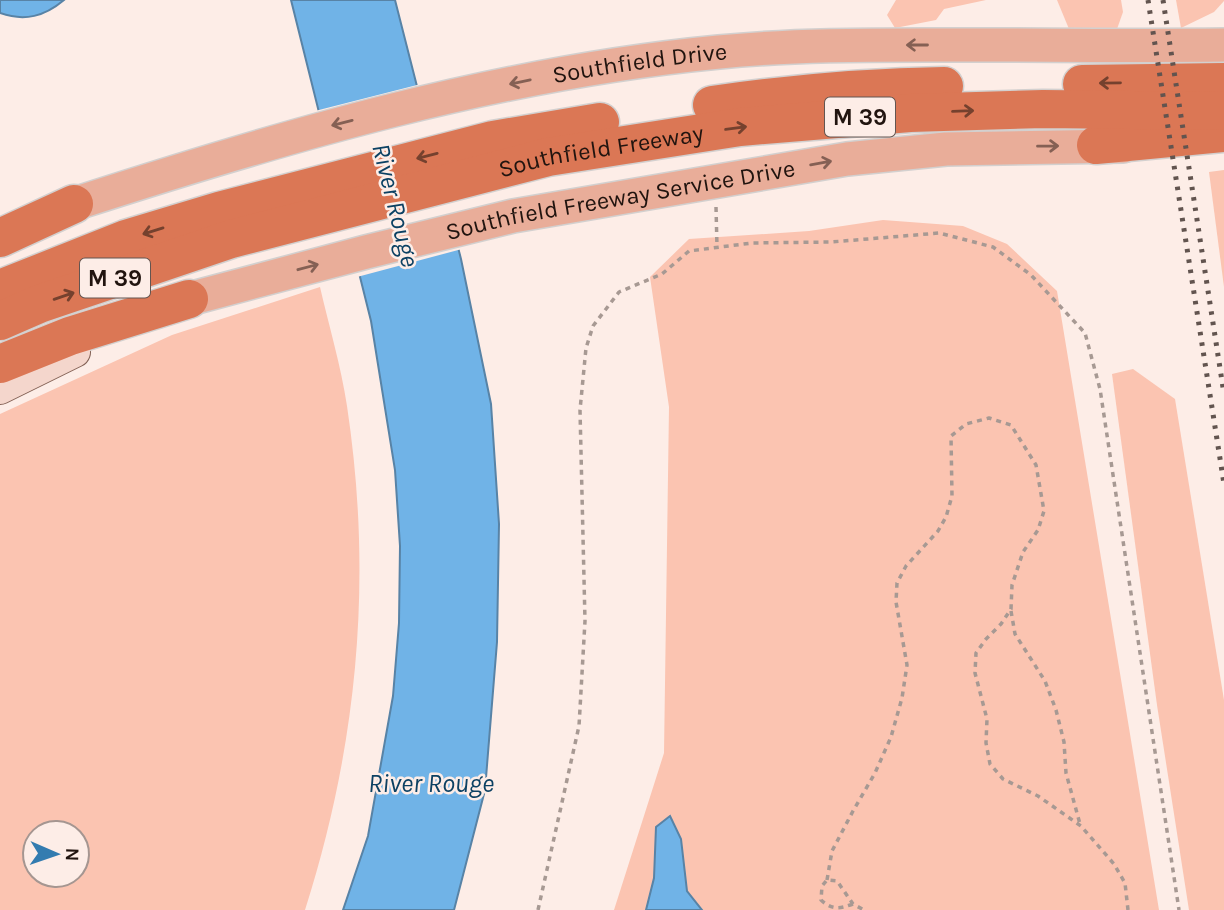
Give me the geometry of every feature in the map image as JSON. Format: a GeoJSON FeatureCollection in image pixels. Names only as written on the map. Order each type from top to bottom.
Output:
{"type":"FeatureCollection","features":[{"type":"Feature","properties":{"kind":"highway","name":"Southfield Freeway"},"geometry":{"type":"LineString","coordinates":[[0,289],[126,239],[225,225],[497,154],[766,97],[891,87],[1224,82]]}},
{"type":"Feature","properties":{"kind":"highway","name":"Southfield Freeway"},"geometry":{"type":"LineString","coordinates":[[497,154],[548,157],[740,127],[910,113],[1043,109],[1224,111]]}},
{"type":"Feature","properties":{"kind":"highway"},"geometry":{"type":"LineString","coordinates":[[1096,145],[1223,146]]}},
{"type":"Feature","properties":{"kind":"highway"},"geometry":{"type":"LineString","coordinates":[[0,239],[74,205]]}},
{"type":"Feature","properties":{"kind":"highway","name":"Southfield Freeway"},"geometry":{"type":"LineString","coordinates":[[0,321],[225,225]]}},
{"type":"Feature","properties":{"kind":"highway"},"geometry":{"type":"LineString","coordinates":[[0,364],[70,336],[190,299]]}},
{"type":"Feature","properties":{"kind":"main road"},"geometry":{"type":"LineString","coordinates":[[1184,45],[1224,23]]}},
{"type":"Feature","properties":{"kind":"main road","name":"Southfield Drive"},"geometry":{"type":"LineString","coordinates":[[74,205],[212,160],[330,126],[480,91],[608,66],[709,53],[777,48],[904,45],[1224,45]]}},
{"type":"Feature","properties":{"kind":"main road","name":"Southfield Freeway Service Drive"},"geometry":{"type":"LineString","coordinates":[[0,389],[190,299],[513,216],[847,159],[946,149],[1096,145]]}},
{"type":"Feature","properties":{"kind":"main road"},"geometry":{"type":"LineString","coordinates":[[0,225],[74,205]]}},
{"type":"Feature","properties":{"kind":"path"},"geometry":{"type":"LineString","coordinates":[[715,181],[717,247]]}},
{"type":"Feature","properties":{"kind":"path"},"geometry":{"type":"LineString","coordinates":[[538,910],[579,726],[585,621],[580,410],[586,348],[593,326],[619,292],[662,274],[690,251],[752,243],[831,242],[939,233],[993,247],[1031,275],[1085,333],[1100,389],[1179,910]]}},
{"type":"Feature","properties":{"kind":"path"},"geometry":{"type":"LineString","coordinates":[[853,904],[840,909],[829,908],[821,900],[822,886],[827,880],[832,851],[876,773],[891,737],[902,698],[907,665],[896,602],[897,583],[906,566],[938,531],[946,517],[952,496],[951,436],[966,424],[989,418],[1011,425],[1037,465],[1044,511],[1038,530],[1023,552],[1012,585],[1011,609],[1016,634],[1045,681],[1056,710],[1066,773],[1081,826]]}},
{"type":"Feature","properties":{"kind":"path"},"geometry":{"type":"LineString","coordinates":[[1011,609],[976,653],[975,673],[986,719],[986,743],[990,764],[1003,779],[1038,796],[1081,826],[1114,864],[1125,883],[1128,910]]}},
{"type":"Feature","properties":{"kind":"path"},"geometry":{"type":"LineString","coordinates":[[827,880],[837,881],[853,904],[864,910]]}},
{"type":"Feature","properties":{"kind":"shaded area"},"geometry":{"type":"Polygon","coordinates":[[[896,0],[986,0],[944,9],[936,20],[895,28],[887,15],[896,0]]]}},
{"type":"Feature","properties":{"kind":"shaded area"},"geometry":{"type":"Polygon","coordinates":[[[1057,0],[1121,0],[1123,12],[1117,29],[1069,29],[1057,0]]]}},
{"type":"Feature","properties":{"kind":"shaded area"},"geometry":{"type":"Polygon","coordinates":[[[1176,0],[1224,1],[1214,12],[1181,28],[1176,0]]]}},
{"type":"Feature","properties":{"kind":"shaded area"},"geometry":{"type":"Polygon","coordinates":[[[1224,170],[1224,287],[1209,172],[1224,170]]]}},
{"type":"Feature","properties":{"kind":"shaded area"},"geometry":{"type":"Polygon","coordinates":[[[883,220],[963,226],[1007,244],[1057,291],[1159,910],[614,910],[664,753],[669,407],[650,277],[689,239],[809,231],[883,220]]]}},
{"type":"Feature","properties":{"kind":"shaded area"},"geometry":{"type":"Polygon","coordinates":[[[320,287],[347,406],[355,470],[359,597],[356,660],[338,785],[305,910],[0,910],[0,414],[172,335],[320,287]]]}},
{"type":"Feature","properties":{"kind":"shaded area"},"geometry":{"type":"Polygon","coordinates":[[[1133,369],[1175,399],[1224,700],[1224,910],[1189,910],[1157,705],[1112,374],[1133,369]]]}},
{"type":"Feature","properties":{"kind":"water"},"geometry":{"type":"Polygon","coordinates":[[[0,0],[64,0],[42,14],[18,17],[0,13],[0,0]]]}},
{"type":"Feature","properties":{"kind":"water","name":"River Rouge"},"geometry":{"type":"Polygon","coordinates":[[[291,0],[395,0],[461,259],[491,404],[499,524],[497,642],[485,790],[454,910],[343,910],[368,836],[393,696],[399,623],[400,546],[395,470],[371,321],[291,0]]]}},
{"type":"Feature","properties":{"kind":"water"},"geometry":{"type":"Polygon","coordinates":[[[670,816],[681,839],[687,891],[702,910],[646,910],[654,878],[656,827],[670,816]]]}},
{"type":"Feature","properties":{"kind":"pier"},"geometry":{"type":"Polygon","coordinates":[[[421,84],[462,249],[357,277],[315,111],[421,84]]]}},
{"type":"Feature","properties":{"kind":"railway"},"geometry":{"type":"LineString","coordinates":[[1148,0],[1224,484]]}},
{"type":"Feature","properties":{"kind":"railway"},"geometry":{"type":"LineString","coordinates":[[1163,0],[1224,394]]}}]}
